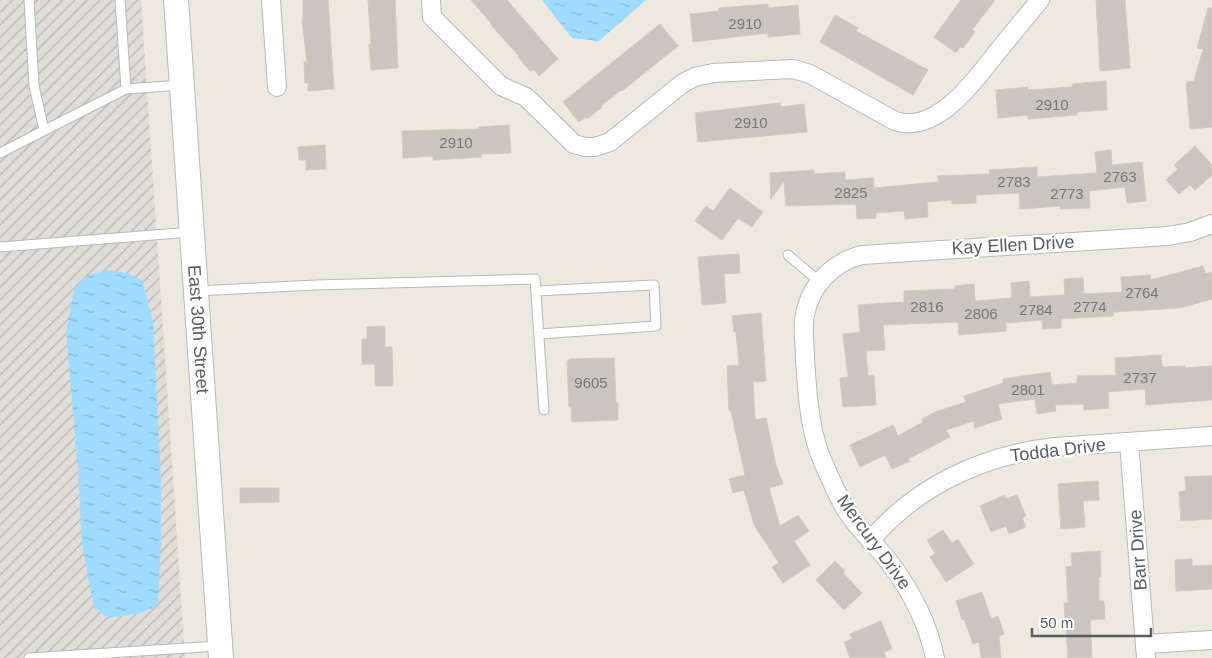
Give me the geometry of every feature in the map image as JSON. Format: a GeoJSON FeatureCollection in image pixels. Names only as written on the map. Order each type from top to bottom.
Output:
{"type":"FeatureCollection","features":[{"type":"Feature","properties":{"kind":"main road","name":"East 30th Street"},"geometry":{"type":"LineString","coordinates":[[176,0],[220,652]]}},
{"type":"Feature","properties":{"kind":"street"},"geometry":{"type":"LineString","coordinates":[[271,0],[277,86]]}},
{"type":"Feature","properties":{"kind":"street"},"geometry":{"type":"LineString","coordinates":[[431,0],[432,17],[501,86],[526,97],[574,144],[590,148],[610,142],[684,83],[695,77],[713,73],[779,68],[801,70],[895,121],[911,124],[926,120],[952,104],[968,90],[1040,0]]}},
{"type":"Feature","properties":{"kind":"street","name":"Kay Ellen Drive"},"geometry":{"type":"LineString","coordinates":[[820,282],[829,271],[845,261],[868,254],[1168,236],[1190,232],[1212,224]]}},
{"type":"Feature","properties":{"kind":"street","name":"Mercury Drive"},"geometry":{"type":"LineString","coordinates":[[820,282],[809,300],[804,320],[808,406],[818,450],[847,511],[899,574],[914,599],[926,626],[935,658]]}},
{"type":"Feature","properties":{"kind":"street","name":"Todda Drive"},"geometry":{"type":"LineString","coordinates":[[870,541],[912,501],[949,478],[983,462],[1032,449],[1212,436]]}},
{"type":"Feature","properties":{"kind":"street","name":"Barr Drive"},"geometry":{"type":"LineString","coordinates":[[1129,442],[1145,651]]}},
{"type":"Feature","properties":{"kind":"street"},"geometry":{"type":"LineString","coordinates":[[1145,651],[1212,640]]}},
{"type":"Feature","properties":{"kind":"lane"},"geometry":{"type":"LineString","coordinates":[[29,0],[34,86],[44,130]]}},
{"type":"Feature","properties":{"kind":"lane"},"geometry":{"type":"LineString","coordinates":[[120,0],[126,89]]}},
{"type":"Feature","properties":{"kind":"lane"},"geometry":{"type":"LineString","coordinates":[[0,153],[126,89],[182,85]]}},
{"type":"Feature","properties":{"kind":"lane"},"geometry":{"type":"LineString","coordinates":[[0,247],[192,232]]}},
{"type":"Feature","properties":{"kind":"lane"},"geometry":{"type":"LineString","coordinates":[[788,256],[820,282]]}},
{"type":"Feature","properties":{"kind":"lane"},"geometry":{"type":"LineString","coordinates":[[196,291],[316,285],[536,279],[544,410]]}},
{"type":"Feature","properties":{"kind":"lane"},"geometry":{"type":"LineString","coordinates":[[536,291],[654,286],[656,326],[539,334]]}},
{"type":"Feature","properties":{"kind":"lane"},"geometry":{"type":"LineString","coordinates":[[29,658],[220,652]]}},
{"type":"Feature","properties":{"kind":"shaded area"},"geometry":{"type":"Polygon","coordinates":[[[0,0],[141,0],[185,658],[0,658],[0,0]]]}},
{"type":"Feature","properties":{"kind":"water"},"geometry":{"type":"Polygon","coordinates":[[[542,0],[646,0],[599,41],[572,38],[542,0]]]}},
{"type":"Feature","properties":{"kind":"water"},"geometry":{"type":"Polygon","coordinates":[[[109,270],[127,273],[142,280],[153,321],[161,480],[161,543],[158,605],[141,613],[109,618],[94,608],[82,544],[78,470],[66,332],[74,290],[85,276],[109,270]]]}},
{"type":"Feature","properties":{"kind":"building"},"geometry":{"type":"Polygon","coordinates":[[[303,0],[328,0],[334,89],[308,91],[308,83],[305,83],[304,62],[307,62],[302,20],[303,0]]]}},
{"type":"Feature","properties":{"kind":"building"},"geometry":{"type":"Polygon","coordinates":[[[368,0],[395,0],[398,68],[371,70],[368,0]]]}},
{"type":"Feature","properties":{"kind":"building"},"geometry":{"type":"Polygon","coordinates":[[[471,0],[507,0],[558,59],[539,76],[533,69],[531,72],[471,0]]]}},
{"type":"Feature","properties":{"kind":"building"},"geometry":{"type":"Polygon","coordinates":[[[961,0],[995,0],[972,30],[975,32],[963,48],[960,47],[956,53],[934,37],[961,0]]]}},
{"type":"Feature","properties":{"kind":"building"},"geometry":{"type":"Polygon","coordinates":[[[1096,0],[1125,0],[1130,68],[1100,71],[1096,0]]]}},
{"type":"Feature","properties":{"kind":"building"},"geometry":{"type":"Polygon","coordinates":[[[768,4],[768,8],[798,5],[800,34],[768,37],[768,33],[693,42],[690,14],[719,11],[719,8],[768,4]]]}},
{"type":"Feature","properties":{"kind":"building"},"geometry":{"type":"Polygon","coordinates":[[[1208,8],[1212,8],[1212,127],[1190,129],[1186,82],[1194,81],[1203,49],[1197,48],[1208,8]]]}},
{"type":"Feature","properties":{"kind":"building"},"geometry":{"type":"Polygon","coordinates":[[[835,15],[858,28],[856,31],[928,70],[913,95],[820,42],[835,15]]]}},
{"type":"Feature","properties":{"kind":"building"},"geometry":{"type":"Polygon","coordinates":[[[660,24],[678,46],[587,119],[586,117],[579,122],[563,102],[660,24]]]}},
{"type":"Feature","properties":{"kind":"building"},"geometry":{"type":"Polygon","coordinates":[[[1106,81],[1107,110],[1077,112],[1077,115],[1028,119],[1028,115],[998,118],[996,90],[1028,87],[1028,90],[1073,87],[1072,84],[1106,81]]]}},
{"type":"Feature","properties":{"kind":"building"},"geometry":{"type":"Polygon","coordinates":[[[780,103],[781,107],[804,104],[807,132],[698,142],[695,113],[780,103]]]}},
{"type":"Feature","properties":{"kind":"building"},"geometry":{"type":"Polygon","coordinates":[[[509,125],[511,153],[481,154],[482,157],[433,160],[433,156],[403,158],[402,131],[479,129],[479,127],[509,125]]]}},
{"type":"Feature","properties":{"kind":"building"},"geometry":{"type":"Polygon","coordinates":[[[325,145],[326,169],[306,170],[306,160],[299,160],[298,147],[325,145]]]}},
{"type":"Feature","properties":{"kind":"building"},"geometry":{"type":"Polygon","coordinates":[[[1195,146],[1212,165],[1212,175],[1195,190],[1190,185],[1179,194],[1166,180],[1178,169],[1174,165],[1195,146]]]}},
{"type":"Feature","properties":{"kind":"building"},"geometry":{"type":"Polygon","coordinates":[[[1111,150],[1112,165],[1142,162],[1146,201],[1127,203],[1125,187],[1089,191],[1090,208],[1060,209],[1060,206],[1020,209],[1019,193],[976,195],[976,203],[952,204],[952,200],[927,202],[928,217],[905,219],[904,211],[876,213],[876,218],[857,219],[856,204],[786,206],[784,181],[771,199],[770,173],[814,170],[814,174],[845,172],[845,180],[873,178],[874,188],[938,182],[938,176],[990,174],[989,170],[1037,167],[1037,177],[1097,173],[1095,152],[1111,150]]]}},
{"type":"Feature","properties":{"kind":"building"},"geometry":{"type":"Polygon","coordinates":[[[730,188],[763,212],[752,227],[738,218],[722,240],[695,221],[706,206],[713,211],[730,188]]]}},
{"type":"Feature","properties":{"kind":"building"},"geometry":{"type":"Polygon","coordinates":[[[739,254],[740,273],[724,274],[726,303],[702,305],[698,257],[739,254]]]}},
{"type":"Feature","properties":{"kind":"building"},"geometry":{"type":"Polygon","coordinates":[[[1203,266],[1205,274],[1212,272],[1212,299],[1179,308],[1113,312],[1113,316],[1061,319],[1061,328],[1043,329],[1042,320],[1006,323],[1006,331],[959,335],[958,322],[883,325],[885,350],[866,351],[868,376],[874,375],[876,405],[843,407],[840,378],[848,377],[843,334],[860,332],[858,305],[904,302],[904,291],[955,289],[955,286],[974,284],[975,301],[1012,298],[1011,283],[1029,281],[1030,297],[1065,295],[1064,279],[1083,278],[1084,294],[1122,292],[1121,277],[1150,275],[1151,280],[1203,266]]]}},
{"type":"Feature","properties":{"kind":"building"},"geometry":{"type":"Polygon","coordinates":[[[761,313],[766,381],[753,382],[755,420],[766,418],[776,465],[783,484],[769,488],[780,526],[798,515],[809,531],[794,541],[810,565],[783,583],[772,567],[779,563],[754,525],[744,490],[733,493],[729,479],[745,475],[731,411],[729,411],[727,366],[739,365],[736,332],[734,332],[732,316],[761,313]]]}},
{"type":"Feature","properties":{"kind":"building"},"geometry":{"type":"Polygon","coordinates":[[[385,326],[385,347],[392,347],[393,386],[375,386],[375,364],[362,364],[362,339],[367,339],[367,327],[385,326]]]}},
{"type":"Feature","properties":{"kind":"building"},"geometry":{"type":"Polygon","coordinates":[[[1161,355],[1162,367],[1212,366],[1212,400],[1146,405],[1145,389],[1108,392],[1109,408],[1084,410],[1084,404],[1055,405],[1056,411],[1037,414],[1035,399],[998,404],[1002,419],[975,428],[973,421],[946,430],[950,437],[908,459],[910,461],[892,469],[885,455],[860,467],[850,445],[893,425],[898,436],[923,422],[922,419],[935,412],[966,402],[964,396],[1003,383],[1003,379],[1050,372],[1052,385],[1077,383],[1077,376],[1116,375],[1115,358],[1161,355]]]}},
{"type":"Feature","properties":{"kind":"building"},"geometry":{"type":"Polygon","coordinates":[[[614,358],[618,420],[572,422],[571,407],[569,407],[567,361],[569,359],[614,358]]]}},
{"type":"Feature","properties":{"kind":"building"},"geometry":{"type":"Polygon","coordinates":[[[1212,476],[1212,519],[1181,521],[1179,492],[1186,491],[1185,477],[1212,476]]]}},
{"type":"Feature","properties":{"kind":"building"},"geometry":{"type":"Polygon","coordinates":[[[1098,481],[1099,500],[1083,501],[1085,527],[1061,529],[1058,484],[1098,481]]]}},
{"type":"Feature","properties":{"kind":"building"},"geometry":{"type":"Polygon","coordinates":[[[240,488],[279,488],[279,502],[240,503],[240,488]]]}},
{"type":"Feature","properties":{"kind":"building"},"geometry":{"type":"Polygon","coordinates":[[[1005,495],[1006,499],[1017,495],[1026,516],[1022,518],[1026,527],[1009,534],[1006,526],[991,532],[980,506],[1005,495]]]}},
{"type":"Feature","properties":{"kind":"building"},"geometry":{"type":"Polygon","coordinates":[[[943,530],[952,543],[958,539],[974,564],[946,582],[930,557],[935,554],[927,540],[943,530]]]}},
{"type":"Feature","properties":{"kind":"building"},"geometry":{"type":"Polygon","coordinates":[[[1100,551],[1101,577],[1099,577],[1099,601],[1104,601],[1105,619],[1090,620],[1092,658],[1068,658],[1064,603],[1068,603],[1066,567],[1072,566],[1071,553],[1100,551]]]}},
{"type":"Feature","properties":{"kind":"building"},"geometry":{"type":"Polygon","coordinates":[[[1192,559],[1192,566],[1212,565],[1212,589],[1176,591],[1175,560],[1192,559]]]}},
{"type":"Feature","properties":{"kind":"building"},"geometry":{"type":"Polygon","coordinates":[[[835,561],[845,571],[843,573],[862,593],[844,610],[816,580],[835,561]]]}},
{"type":"Feature","properties":{"kind":"building"},"geometry":{"type":"Polygon","coordinates":[[[982,592],[991,619],[998,616],[1004,634],[999,636],[1001,658],[981,658],[979,642],[973,644],[956,601],[982,592]]]}},
{"type":"Feature","properties":{"kind":"building"},"geometry":{"type":"Polygon","coordinates":[[[881,621],[892,649],[884,652],[886,658],[850,658],[844,642],[852,639],[850,634],[881,621]]]}}]}
